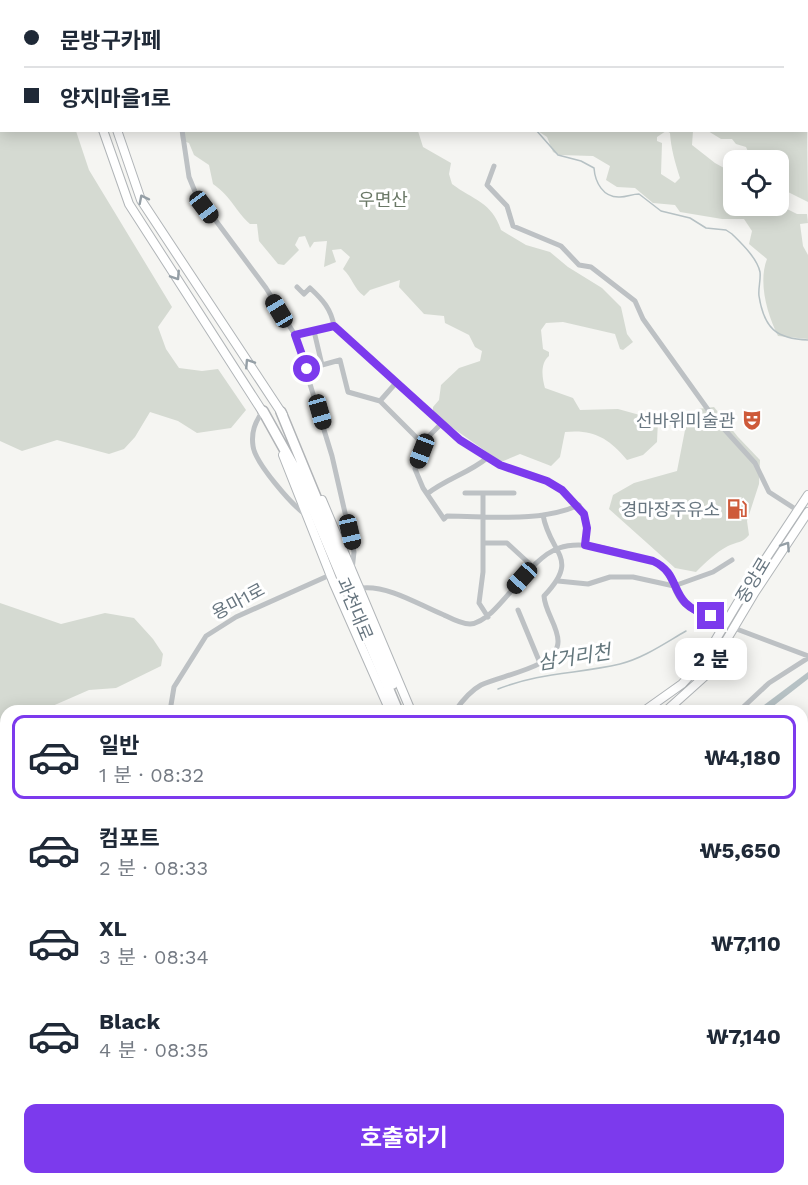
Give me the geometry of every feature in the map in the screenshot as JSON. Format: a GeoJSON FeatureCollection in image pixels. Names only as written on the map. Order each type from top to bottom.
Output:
{"type":"FeatureCollection","features":[{"type":"Feature","properties":{"kind":"highway","name":"과천대로"},"geometry":{"type":"LineString","coordinates":[[263,411],[298,474],[395,705]]}},
{"type":"Feature","properties":{"kind":"highway","name":"과천대로"},"geometry":{"type":"LineString","coordinates":[[281,412],[402,705]]}},
{"type":"Feature","properties":{"kind":"main road"},"geometry":{"type":"LineString","coordinates":[[104,132],[129,204],[263,411],[308,515],[330,574],[387,705]]}},
{"type":"Feature","properties":{"kind":"main road"},"geometry":{"type":"LineString","coordinates":[[118,132],[141,200],[290,426],[409,705]]}},
{"type":"Feature","properties":{"kind":"main road","name":"중앙로"},"geometry":{"type":"LineString","coordinates":[[673,705],[705,676],[730,626],[808,495]]}},
{"type":"Feature","properties":{"kind":"main road","name":"중앙로"},"geometry":{"type":"LineString","coordinates":[[652,705],[694,673],[730,626],[808,513]]}},
{"type":"Feature","properties":{"kind":"street"},"geometry":{"type":"LineString","coordinates":[[182,132],[189,177],[196,194],[266,288],[295,335],[332,456],[354,552],[352,570]]}},
{"type":"Feature","properties":{"kind":"street"},"geometry":{"type":"LineString","coordinates":[[494,166],[487,185],[507,206],[513,226],[561,246],[579,265],[591,267],[635,301],[644,319],[714,418],[755,462],[769,492],[797,510]]}},
{"type":"Feature","properties":{"kind":"street"},"geometry":{"type":"LineString","coordinates":[[297,287],[304,294],[310,288],[321,298],[331,311],[334,326],[440,425],[487,458],[518,472],[547,481],[579,505],[587,528],[585,545]]}},
{"type":"Feature","properties":{"kind":"street"},"geometry":{"type":"LineString","coordinates":[[295,335],[334,326]]}},
{"type":"Feature","properties":{"kind":"street"},"geometry":{"type":"LineString","coordinates":[[314,331],[322,365],[340,360],[348,392],[380,401],[422,443]]}},
{"type":"Feature","properties":{"kind":"street"},"geometry":{"type":"LineString","coordinates":[[380,401],[395,384]]}},
{"type":"Feature","properties":{"kind":"street"},"geometry":{"type":"LineString","coordinates":[[263,411],[254,426],[253,449],[295,507],[308,515]]}},
{"type":"Feature","properties":{"kind":"street"},"geometry":{"type":"LineString","coordinates":[[440,425],[422,443],[415,469],[427,494],[444,519],[447,516],[543,515],[564,512],[579,505]]}},
{"type":"Feature","properties":{"kind":"street"},"geometry":{"type":"LineString","coordinates":[[427,494],[449,478],[474,470],[487,458]]}},
{"type":"Feature","properties":{"kind":"street"},"geometry":{"type":"LineString","coordinates":[[465,493],[514,493]]}},
{"type":"Feature","properties":{"kind":"street"},"geometry":{"type":"LineString","coordinates":[[483,493],[483,572],[479,603],[488,617]]}},
{"type":"Feature","properties":{"kind":"street"},"geometry":{"type":"LineString","coordinates":[[459,705],[465,697],[481,685],[551,658],[558,649],[559,638],[545,608],[544,596],[558,581],[563,568],[558,548],[546,531],[543,515]]}},
{"type":"Feature","properties":{"kind":"street"},"geometry":{"type":"LineString","coordinates":[[483,543],[507,543],[532,566]]}},
{"type":"Feature","properties":{"kind":"street"},"geometry":{"type":"LineString","coordinates":[[358,583],[363,588],[378,587],[467,624],[488,617],[532,566],[558,548],[585,545],[653,561],[664,566],[683,602],[696,612],[808,657]]}},
{"type":"Feature","properties":{"kind":"street"},"geometry":{"type":"LineString","coordinates":[[558,581],[588,584],[610,577],[633,577],[674,586],[713,572],[732,560]]}},
{"type":"Feature","properties":{"kind":"street","name":"용마1로"},"geometry":{"type":"LineString","coordinates":[[171,705],[174,687],[206,636],[236,616],[330,574]]}},
{"type":"Feature","properties":{"kind":"street"},"geometry":{"type":"LineString","coordinates":[[518,610],[540,663]]}},
{"type":"Feature","properties":{"kind":"street"},"geometry":{"type":"LineString","coordinates":[[745,705],[769,683],[808,657]]}},
{"type":"Feature","properties":{"kind":"green space"},"geometry":{"type":"Polygon","coordinates":[[[0,132],[76,132],[89,170],[172,307],[158,327],[166,349],[179,368],[202,371],[218,369],[246,410],[231,428],[197,433],[178,421],[150,412],[135,437],[124,449],[109,454],[57,440],[22,451],[0,441],[0,132]]]}},
{"type":"Feature","properties":{"kind":"green space","name":"우면산"},"geometry":{"type":"Polygon","coordinates":[[[180,132],[418,132],[423,147],[451,163],[449,174],[452,184],[487,207],[493,213],[501,230],[526,245],[550,252],[568,267],[602,288],[621,307],[627,334],[633,342],[623,350],[620,349],[615,334],[563,322],[546,323],[541,330],[543,349],[549,352],[542,371],[545,388],[573,398],[580,410],[618,409],[658,420],[657,442],[643,455],[627,460],[614,446],[600,437],[584,432],[565,432],[560,457],[551,466],[520,454],[501,462],[433,414],[433,407],[439,400],[441,385],[459,368],[480,361],[482,351],[475,347],[469,335],[445,323],[444,316],[424,314],[399,287],[400,280],[370,290],[364,296],[357,290],[343,269],[350,257],[341,249],[332,250],[336,262],[324,267],[327,241],[314,242],[310,248],[305,236],[299,237],[295,245],[299,250],[284,265],[278,264],[259,241],[257,224],[250,224],[225,194],[213,184],[209,165],[194,155],[189,143],[181,140],[180,132]]]}},
{"type":"Feature","properties":{"kind":"green space"},"geometry":{"type":"Polygon","coordinates":[[[540,132],[664,132],[657,137],[657,141],[662,143],[661,174],[675,183],[680,178],[668,132],[693,132],[692,145],[723,167],[723,216],[789,216],[789,210],[797,214],[807,214],[808,223],[800,224],[803,246],[808,255],[808,339],[778,336],[765,298],[763,278],[767,259],[749,244],[752,231],[744,219],[722,219],[680,212],[675,205],[653,203],[635,188],[617,187],[606,180],[610,166],[593,156],[559,155],[553,152],[547,137],[540,132]]]}},
{"type":"Feature","properties":{"kind":"green space"},"geometry":{"type":"Polygon","coordinates":[[[710,132],[807,132],[808,202],[789,192],[789,150],[747,150],[732,139],[721,139],[710,132]]]}},
{"type":"Feature","properties":{"kind":"green space"},"geometry":{"type":"Polygon","coordinates":[[[714,407],[760,460],[759,484],[747,521],[749,535],[747,538],[719,552],[696,572],[675,568],[609,509],[613,495],[634,483],[677,471],[686,425],[697,409],[714,407]]]}},
{"type":"Feature","properties":{"kind":"green space"},"geometry":{"type":"Polygon","coordinates":[[[0,603],[61,624],[105,613],[134,618],[163,654],[161,666],[116,688],[89,690],[55,705],[0,705],[0,603]]]}},
{"type":"Feature","properties":{"kind":"shaded area"},"geometry":{"type":"Polygon","coordinates":[[[808,672],[808,679],[775,705],[764,705],[808,672]]]}},
{"type":"Feature","properties":{"kind":"waterway"},"geometry":{"type":"LineString","coordinates":[[538,132],[558,155],[581,161],[594,168],[598,184],[609,195],[620,197],[639,194],[661,211],[690,218],[706,228],[726,230],[732,234],[756,262],[760,272],[761,307],[768,324],[780,334],[808,340]]}},
{"type":"Feature","properties":{"kind":"waterway","name":"삼거리천"},"geometry":{"type":"LineString","coordinates":[[498,689],[529,679],[620,664],[654,650],[686,631]]}},
{"type":"Feature","properties":{"kind":"place","name":"선바위미술관"},"geometry":{"type":"Point","coordinates":[752,420]}},
{"type":"Feature","properties":{"kind":"place","name":"경마장주유소"},"geometry":{"type":"Point","coordinates":[737,509]}},
{"type":"Feature","properties":{"kind":"route"},"geometry":{"type":"LineString","coordinates":[[307,369],[295,335],[334,326],[352,340],[440,425],[460,440],[500,465],[547,481],[562,490],[579,505],[584,514],[587,528],[585,545],[653,561],[664,566],[683,602],[696,612],[711,616]]}}]}
